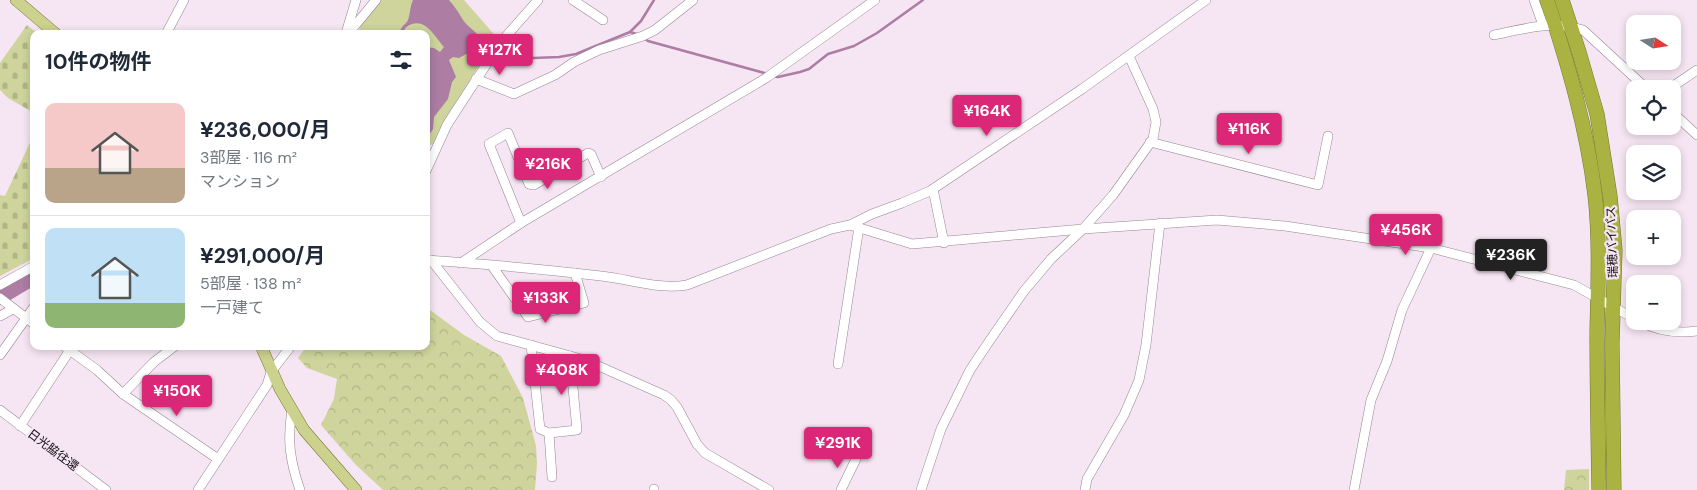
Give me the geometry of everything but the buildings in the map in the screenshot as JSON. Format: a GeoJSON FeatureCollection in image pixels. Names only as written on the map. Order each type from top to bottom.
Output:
{"type":"FeatureCollection","features":[{"type":"Feature","properties":{"kind":"highway","name":"瑞穂バイパス"},"geometry":{"type":"LineString","coordinates":[[1547,0],[1549,25],[1582,117],[1590,157],[1598,226],[1597,423],[1599,490]]}},
{"type":"Feature","properties":{"kind":"highway","name":"瑞穂バイパス"},"geometry":{"type":"LineString","coordinates":[[1562,0],[1597,114],[1607,169],[1614,241],[1612,360],[1614,490]]}},
{"type":"Feature","properties":{"kind":"main road"},"geometry":{"type":"LineString","coordinates":[[16,0],[51,30]]}},
{"type":"Feature","properties":{"kind":"main road"},"geometry":{"type":"LineString","coordinates":[[263,350],[272,372],[304,430],[356,490]]}},
{"type":"Feature","properties":{"kind":"street"},"geometry":{"type":"LineString","coordinates":[[168,30],[184,0]]}},
{"type":"Feature","properties":{"kind":"street"},"geometry":{"type":"LineString","coordinates":[[348,30],[356,0]]}},
{"type":"Feature","properties":{"kind":"street"},"geometry":{"type":"LineString","coordinates":[[350,30],[376,0]]}},
{"type":"Feature","properties":{"kind":"street"},"geometry":{"type":"LineString","coordinates":[[430,162],[447,125],[476,79],[494,53],[538,0]]}},
{"type":"Feature","properties":{"kind":"street"},"geometry":{"type":"LineString","coordinates":[[573,0],[603,20]]}},
{"type":"Feature","properties":{"kind":"street"},"geometry":{"type":"LineString","coordinates":[[476,79],[514,94],[555,75],[574,62],[599,50],[642,37],[655,30],[693,0]]}},
{"type":"Feature","properties":{"kind":"street"},"geometry":{"type":"LineString","coordinates":[[461,263],[521,224],[769,76],[875,0]]}},
{"type":"Feature","properties":{"kind":"street"},"geometry":{"type":"LineString","coordinates":[[838,364],[855,226],[872,214],[902,204],[933,189],[1129,56],[1206,0]]}},
{"type":"Feature","properties":{"kind":"street"},"geometry":{"type":"LineString","coordinates":[[1534,0],[1549,25]]}},
{"type":"Feature","properties":{"kind":"street"},"geometry":{"type":"LineString","coordinates":[[1494,35],[1549,25],[1570,26],[1583,30],[1637,80]]}},
{"type":"Feature","properties":{"kind":"street"},"geometry":{"type":"LineString","coordinates":[[921,490],[941,430],[970,370],[1024,291],[1051,260],[1083,229],[1112,194],[1150,142],[1155,131],[1156,122],[1153,109],[1129,56]]}},
{"type":"Feature","properties":{"kind":"street"},"geometry":{"type":"LineString","coordinates":[[1681,81],[1697,70]]}},
{"type":"Feature","properties":{"kind":"street"},"geometry":{"type":"LineString","coordinates":[[1681,120],[1697,135]]}},
{"type":"Feature","properties":{"kind":"street"},"geometry":{"type":"LineString","coordinates":[[521,224],[489,144],[508,133],[529,184],[534,185],[588,153],[591,154],[601,177]]}},
{"type":"Feature","properties":{"kind":"street"},"geometry":{"type":"LineString","coordinates":[[1150,142],[1318,184],[1328,136]]}},
{"type":"Feature","properties":{"kind":"street"},"geometry":{"type":"LineString","coordinates":[[933,189],[944,243]]}},
{"type":"Feature","properties":{"kind":"street"},"geometry":{"type":"LineString","coordinates":[[430,260],[575,273],[674,288],[702,280],[831,229],[855,226],[912,244],[944,243],[1160,223],[1227,220],[1348,235],[1430,248],[1574,285],[1626,314]]}},
{"type":"Feature","properties":{"kind":"street"},"geometry":{"type":"LineString","coordinates":[[1085,490],[1087,480],[1124,415],[1139,380],[1146,345],[1160,223]]}},
{"type":"Feature","properties":{"kind":"street"},"geometry":{"type":"LineString","coordinates":[[1354,490],[1371,400],[1402,310],[1430,248]]}},
{"type":"Feature","properties":{"kind":"street"},"geometry":{"type":"LineString","coordinates":[[430,261],[480,322],[490,331],[506,338],[585,360],[664,395],[677,408],[697,444],[705,453],[769,490]]}},
{"type":"Feature","properties":{"kind":"street"},"geometry":{"type":"LineString","coordinates":[[492,266],[528,317],[584,303],[575,273]]}},
{"type":"Feature","properties":{"kind":"street"},"geometry":{"type":"LineString","coordinates":[[0,285],[30,268]]}},
{"type":"Feature","properties":{"kind":"street"},"geometry":{"type":"LineString","coordinates":[[0,298],[30,321]]}},
{"type":"Feature","properties":{"kind":"street"},"geometry":{"type":"LineString","coordinates":[[0,316],[11,307]]}},
{"type":"Feature","properties":{"kind":"street"},"geometry":{"type":"LineString","coordinates":[[0,355],[30,312]]}},
{"type":"Feature","properties":{"kind":"street"},"geometry":{"type":"LineString","coordinates":[[1665,330],[1673,332],[1697,331]]}},
{"type":"Feature","properties":{"kind":"street"},"geometry":{"type":"LineString","coordinates":[[531,345],[540,429],[549,433],[577,430],[570,356]]}},
{"type":"Feature","properties":{"kind":"street"},"geometry":{"type":"LineString","coordinates":[[20,426],[66,350]]}},
{"type":"Feature","properties":{"kind":"street"},"geometry":{"type":"LineString","coordinates":[[70,350],[97,370],[122,394],[218,459]]}},
{"type":"Feature","properties":{"kind":"street"},"geometry":{"type":"LineString","coordinates":[[122,394],[154,362],[170,350]]}},
{"type":"Feature","properties":{"kind":"street"},"geometry":{"type":"LineString","coordinates":[[198,490],[267,386],[272,372],[288,350]]}},
{"type":"Feature","properties":{"kind":"street","name":"日光脇往還"},"geometry":{"type":"LineString","coordinates":[[0,410],[106,490]]}},
{"type":"Feature","properties":{"kind":"street"},"geometry":{"type":"LineString","coordinates":[[292,410],[289,431],[290,450],[300,490]]}},
{"type":"Feature","properties":{"kind":"street"},"geometry":{"type":"LineString","coordinates":[[549,433],[552,477]]}},
{"type":"Feature","properties":{"kind":"street"},"geometry":{"type":"LineString","coordinates":[[841,490],[856,460]]}},
{"type":"Feature","properties":{"kind":"green space"},"geometry":{"type":"Polygon","coordinates":[[[380,0],[464,0],[499,40],[480,63],[435,142],[430,145],[430,30],[359,30],[362,22],[380,0]]]}},
{"type":"Feature","properties":{"kind":"green space"},"geometry":{"type":"Polygon","coordinates":[[[27,25],[33,30],[30,30],[30,111],[8,98],[0,90],[0,63],[27,25]]]}},
{"type":"Feature","properties":{"kind":"green space"},"geometry":{"type":"Polygon","coordinates":[[[30,143],[30,260],[0,276],[0,195],[5,196],[30,143]]]}},
{"type":"Feature","properties":{"kind":"green space"},"geometry":{"type":"Polygon","coordinates":[[[430,310],[464,335],[501,356],[523,398],[536,446],[535,490],[383,490],[356,465],[321,425],[334,399],[337,379],[307,368],[298,358],[304,350],[430,350],[430,310]]]}},
{"type":"Feature","properties":{"kind":"green space"},"geometry":{"type":"Polygon","coordinates":[[[1589,469],[1589,490],[1564,490],[1566,470],[1589,469]]]}},
{"type":"Feature","properties":{"kind":"shaded area"},"geometry":{"type":"Polygon","coordinates":[[[413,0],[449,0],[481,41],[481,46],[459,58],[453,57],[449,60],[456,77],[452,82],[448,99],[434,117],[433,129],[430,134],[430,48],[440,52],[444,47],[432,32],[422,24],[411,24],[405,30],[400,30],[408,20],[413,0]]]}},
{"type":"Feature","properties":{"kind":"waterway"},"geometry":{"type":"LineString","coordinates":[[630,32],[641,21],[654,0]]}},
{"type":"Feature","properties":{"kind":"waterway"},"geometry":{"type":"LineString","coordinates":[[773,76],[778,77],[809,69],[828,54],[854,46],[877,33],[923,0]]}},
{"type":"Feature","properties":{"kind":"waterway"},"geometry":{"type":"LineString","coordinates":[[481,46],[507,59],[559,57],[576,54],[630,32],[640,35]]}},
{"type":"Feature","properties":{"kind":"waterway"},"geometry":{"type":"LineString","coordinates":[[644,38],[648,41],[768,74]]}},
{"type":"Feature","properties":{"kind":"waterway"},"geometry":{"type":"LineString","coordinates":[[0,297],[30,279]]}}]}
